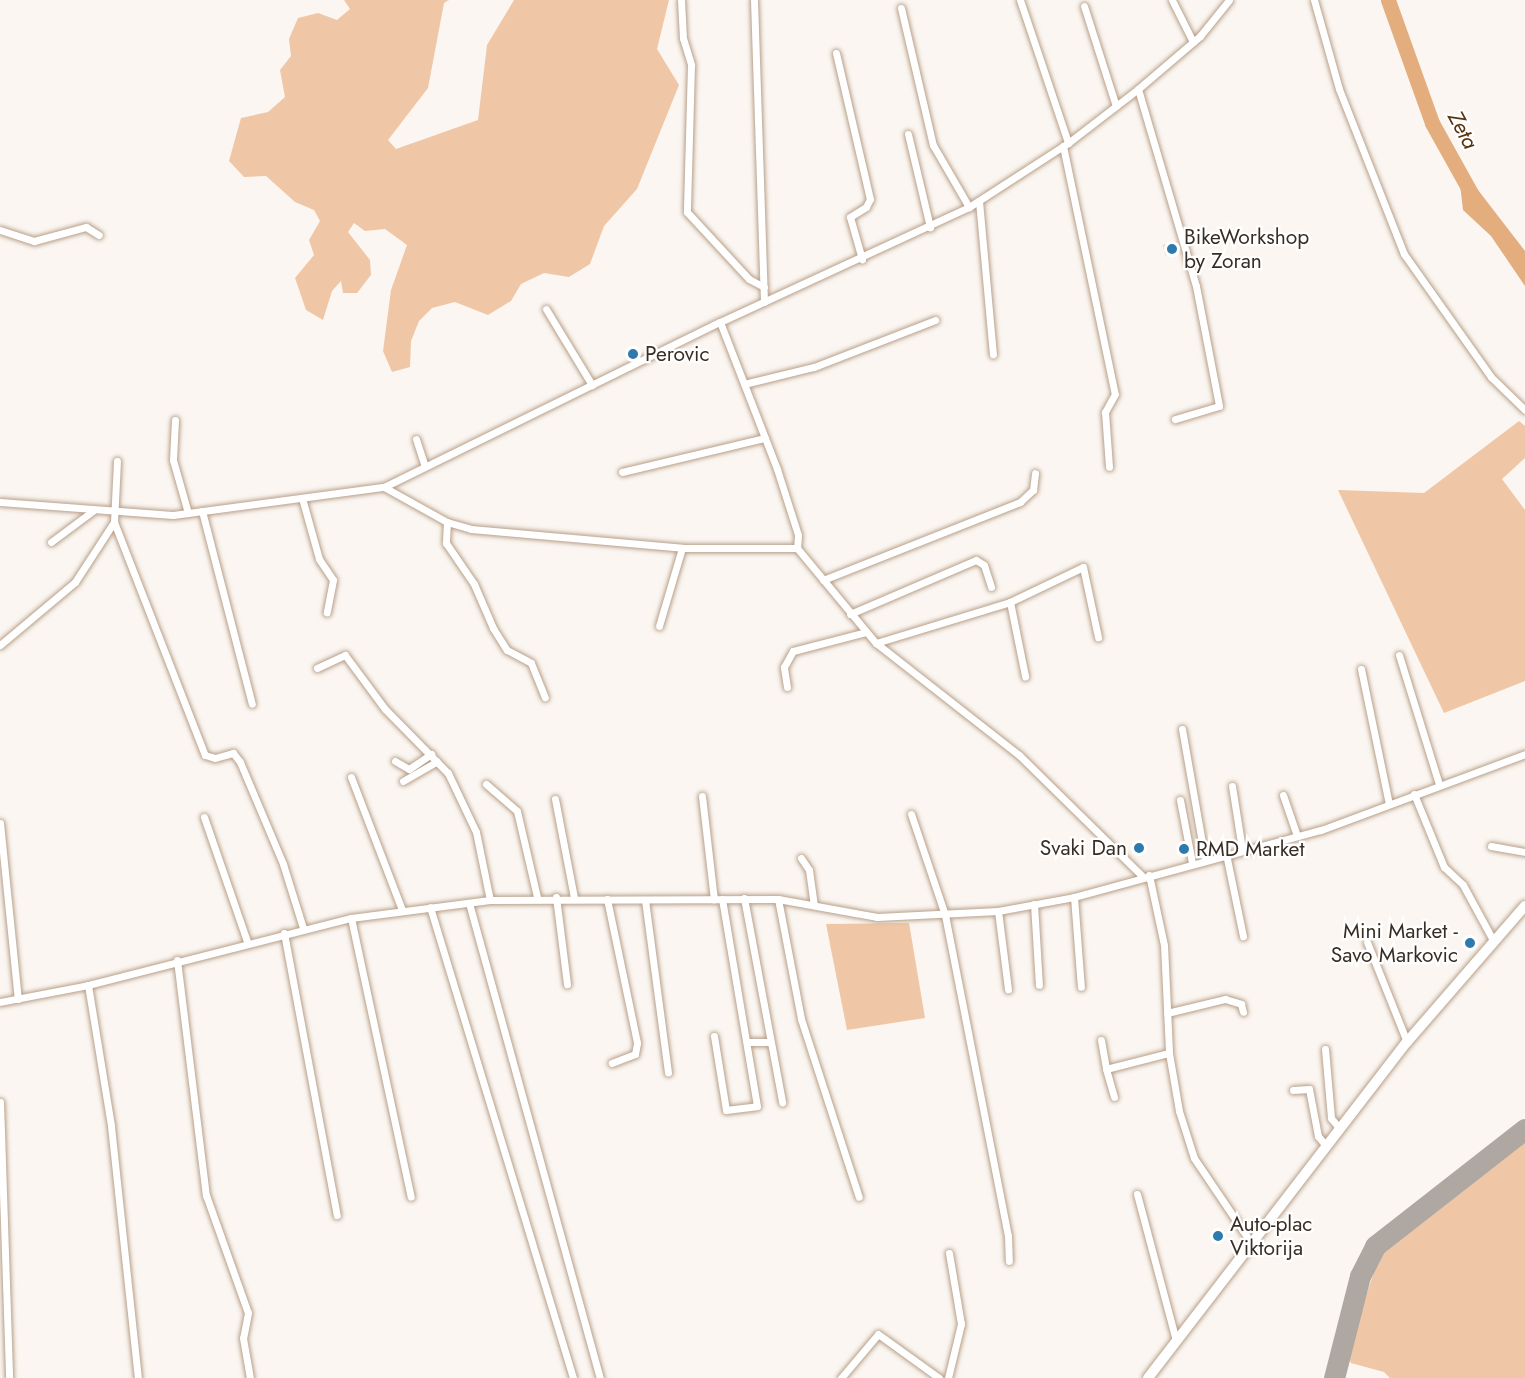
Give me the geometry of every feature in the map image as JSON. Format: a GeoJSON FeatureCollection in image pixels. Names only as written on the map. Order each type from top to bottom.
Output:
{"type":"FeatureCollection","features":[{"type":"Feature","properties":{"kind":"main road"},"geometry":{"type":"LineString","coordinates":[[1148,1378],[1407,1042],[1493,940],[1525,906]]}},
{"type":"Feature","properties":{"kind":"street"},"geometry":{"type":"LineString","coordinates":[[681,0],[683,38],[691,65],[687,212],[749,279],[764,287]]}},
{"type":"Feature","properties":{"kind":"street"},"geometry":{"type":"LineString","coordinates":[[754,0],[764,302]]}},
{"type":"Feature","properties":{"kind":"street"},"geometry":{"type":"LineString","coordinates":[[1020,0],[1066,145],[1115,394],[1105,412],[1109,467]]}},
{"type":"Feature","properties":{"kind":"street"},"geometry":{"type":"LineString","coordinates":[[1172,0],[1193,42]]}},
{"type":"Feature","properties":{"kind":"street"},"geometry":{"type":"LineString","coordinates":[[0,502],[115,512],[188,513],[384,487],[720,322],[862,259],[969,207],[1066,145],[1138,89],[1193,42],[1229,0]]}},
{"type":"Feature","properties":{"kind":"street"},"geometry":{"type":"LineString","coordinates":[[1314,0],[1342,100],[1404,255],[1491,377],[1525,410]]}},
{"type":"Feature","properties":{"kind":"street"},"geometry":{"type":"LineString","coordinates":[[1083,6],[1116,106]]}},
{"type":"Feature","properties":{"kind":"street"},"geometry":{"type":"LineString","coordinates":[[901,8],[933,145],[969,207]]}},
{"type":"Feature","properties":{"kind":"street"},"geometry":{"type":"LineString","coordinates":[[836,53],[870,199],[866,207],[850,217],[862,259]]}},
{"type":"Feature","properties":{"kind":"street"},"geometry":{"type":"LineString","coordinates":[[1138,89],[1196,286],[1219,406],[1175,419]]}},
{"type":"Feature","properties":{"kind":"street"},"geometry":{"type":"LineString","coordinates":[[908,134],[930,227]]}},
{"type":"Feature","properties":{"kind":"street"},"geometry":{"type":"LineString","coordinates":[[979,201],[993,354]]}},
{"type":"Feature","properties":{"kind":"street"},"geometry":{"type":"LineString","coordinates":[[0,230],[34,241],[86,227],[99,235]]}},
{"type":"Feature","properties":{"kind":"street"},"geometry":{"type":"LineString","coordinates":[[546,309],[592,385]]}},
{"type":"Feature","properties":{"kind":"street"},"geometry":{"type":"LineString","coordinates":[[744,384],[814,367],[935,320]]}},
{"type":"Feature","properties":{"kind":"street"},"geometry":{"type":"LineString","coordinates":[[720,322],[765,438],[798,535],[797,548],[876,643],[1019,755],[1145,876],[1164,945],[1169,1053],[1174,1092],[1194,1158],[1252,1244]]}},
{"type":"Feature","properties":{"kind":"street"},"geometry":{"type":"LineString","coordinates":[[174,420],[173,460],[188,513]]}},
{"type":"Feature","properties":{"kind":"street"},"geometry":{"type":"LineString","coordinates":[[622,472],[765,438]]}},
{"type":"Feature","properties":{"kind":"street"},"geometry":{"type":"LineString","coordinates":[[416,439],[425,467]]}},
{"type":"Feature","properties":{"kind":"street"},"geometry":{"type":"LineString","coordinates":[[117,461],[114,522],[205,755],[215,758],[233,753],[240,762],[283,864],[303,928]]}},
{"type":"Feature","properties":{"kind":"street"},"geometry":{"type":"LineString","coordinates":[[823,580],[1020,502],[1033,490],[1035,473]]}},
{"type":"Feature","properties":{"kind":"street"},"geometry":{"type":"LineString","coordinates":[[384,487],[447,522],[471,529],[682,549],[797,548]]}},
{"type":"Feature","properties":{"kind":"street"},"geometry":{"type":"LineString","coordinates":[[302,498],[319,559],[333,580],[327,612]]}},
{"type":"Feature","properties":{"kind":"street"},"geometry":{"type":"LineString","coordinates":[[51,542],[94,510]]}},
{"type":"Feature","properties":{"kind":"street"},"geometry":{"type":"LineString","coordinates":[[202,511],[252,704]]}},
{"type":"Feature","properties":{"kind":"street"},"geometry":{"type":"LineString","coordinates":[[0,645],[75,582],[114,522]]}},
{"type":"Feature","properties":{"kind":"street"},"geometry":{"type":"LineString","coordinates":[[447,522],[446,543],[474,584],[493,628],[507,650],[531,663],[545,697]]}},
{"type":"Feature","properties":{"kind":"street"},"geometry":{"type":"LineString","coordinates":[[659,626],[682,549]]}},
{"type":"Feature","properties":{"kind":"street"},"geometry":{"type":"LineString","coordinates":[[850,614],[976,560],[984,565],[991,587]]}},
{"type":"Feature","properties":{"kind":"street"},"geometry":{"type":"LineString","coordinates":[[876,643],[1010,602],[1083,567],[1098,637]]}},
{"type":"Feature","properties":{"kind":"street"},"geometry":{"type":"LineString","coordinates":[[1010,602],[1025,676]]}},
{"type":"Feature","properties":{"kind":"street"},"geometry":{"type":"LineString","coordinates":[[787,687],[785,663],[793,651],[866,632]]}},
{"type":"Feature","properties":{"kind":"street"},"geometry":{"type":"LineString","coordinates":[[316,668],[345,655],[385,709],[437,761],[467,804],[490,900]]}},
{"type":"Feature","properties":{"kind":"street"},"geometry":{"type":"LineString","coordinates":[[1400,655],[1439,784]]}},
{"type":"Feature","properties":{"kind":"street"},"geometry":{"type":"LineString","coordinates":[[1361,669],[1389,804]]}},
{"type":"Feature","properties":{"kind":"street"},"geometry":{"type":"LineString","coordinates":[[1182,729],[1204,859]]}},
{"type":"Feature","properties":{"kind":"street"},"geometry":{"type":"LineString","coordinates":[[395,761],[409,769],[431,754]]}},
{"type":"Feature","properties":{"kind":"street"},"geometry":{"type":"LineString","coordinates":[[0,1002],[88,985],[247,941],[351,918],[490,900],[537,897],[645,900],[778,899],[877,917],[998,911],[1074,897],[1204,859],[1297,836],[1525,754]]}},
{"type":"Feature","properties":{"kind":"street"},"geometry":{"type":"LineString","coordinates":[[404,781],[437,761]]}},
{"type":"Feature","properties":{"kind":"street"},"geometry":{"type":"LineString","coordinates":[[351,777],[402,910]]}},
{"type":"Feature","properties":{"kind":"street"},"geometry":{"type":"LineString","coordinates":[[486,784],[518,811],[537,897]]}},
{"type":"Feature","properties":{"kind":"street"},"geometry":{"type":"LineString","coordinates":[[1232,786],[1242,849]]}},
{"type":"Feature","properties":{"kind":"street"},"geometry":{"type":"LineString","coordinates":[[1414,794],[1444,867],[1463,885],[1493,940]]}},
{"type":"Feature","properties":{"kind":"street"},"geometry":{"type":"LineString","coordinates":[[1282,795],[1297,836]]}},
{"type":"Feature","properties":{"kind":"street"},"geometry":{"type":"LineString","coordinates":[[702,796],[718,899],[759,1104],[729,1111],[714,1036]]}},
{"type":"Feature","properties":{"kind":"street"},"geometry":{"type":"LineString","coordinates":[[555,799],[574,898]]}},
{"type":"Feature","properties":{"kind":"street"},"geometry":{"type":"LineString","coordinates":[[1180,800],[1192,863]]}},
{"type":"Feature","properties":{"kind":"street"},"geometry":{"type":"LineString","coordinates":[[911,814],[945,915],[1008,1236],[1009,1261]]}},
{"type":"Feature","properties":{"kind":"street"},"geometry":{"type":"LineString","coordinates":[[204,816],[247,941]]}},
{"type":"Feature","properties":{"kind":"street"},"geometry":{"type":"LineString","coordinates":[[0,823],[18,999]]}},
{"type":"Feature","properties":{"kind":"street"},"geometry":{"type":"LineString","coordinates":[[1491,846],[1525,852]]}},
{"type":"Feature","properties":{"kind":"street"},"geometry":{"type":"LineString","coordinates":[[1226,854],[1243,936]]}},
{"type":"Feature","properties":{"kind":"street"},"geometry":{"type":"LineString","coordinates":[[801,858],[809,870],[814,905]]}},
{"type":"Feature","properties":{"kind":"street"},"geometry":{"type":"LineString","coordinates":[[556,897],[567,984]]}},
{"type":"Feature","properties":{"kind":"street"},"geometry":{"type":"LineString","coordinates":[[1074,897],[1081,987]]}},
{"type":"Feature","properties":{"kind":"street"},"geometry":{"type":"LineString","coordinates":[[744,898],[768,1042],[782,1102]]}},
{"type":"Feature","properties":{"kind":"street"},"geometry":{"type":"LineString","coordinates":[[607,899],[637,1043],[635,1054],[612,1063]]}},
{"type":"Feature","properties":{"kind":"street"},"geometry":{"type":"LineString","coordinates":[[778,899],[801,1019],[859,1197]]}},
{"type":"Feature","properties":{"kind":"street"},"geometry":{"type":"LineString","coordinates":[[645,900],[668,1072]]}},
{"type":"Feature","properties":{"kind":"street"},"geometry":{"type":"LineString","coordinates":[[469,903],[600,1378]]}},
{"type":"Feature","properties":{"kind":"street"},"geometry":{"type":"LineString","coordinates":[[1034,904],[1039,985]]}},
{"type":"Feature","properties":{"kind":"street"},"geometry":{"type":"LineString","coordinates":[[430,907],[573,1378]]}},
{"type":"Feature","properties":{"kind":"street"},"geometry":{"type":"LineString","coordinates":[[998,911],[1008,989]]}},
{"type":"Feature","properties":{"kind":"street"},"geometry":{"type":"LineString","coordinates":[[351,918],[411,1197]]}},
{"type":"Feature","properties":{"kind":"street"},"geometry":{"type":"LineString","coordinates":[[284,933],[337,1215]]}},
{"type":"Feature","properties":{"kind":"street"},"geometry":{"type":"LineString","coordinates":[[1367,942],[1407,1042]]}},
{"type":"Feature","properties":{"kind":"street"},"geometry":{"type":"LineString","coordinates":[[177,960],[206,1195],[248,1313],[243,1338],[250,1378]]}},
{"type":"Feature","properties":{"kind":"street"},"geometry":{"type":"LineString","coordinates":[[88,985],[111,1126],[138,1378]]}},
{"type":"Feature","properties":{"kind":"street"},"geometry":{"type":"LineString","coordinates":[[1167,1013],[1225,999],[1241,1004],[1243,1012]]}},
{"type":"Feature","properties":{"kind":"street"},"geometry":{"type":"LineString","coordinates":[[1101,1040],[1114,1097]]}},
{"type":"Feature","properties":{"kind":"street"},"geometry":{"type":"LineString","coordinates":[[748,1042],[768,1042]]}},
{"type":"Feature","properties":{"kind":"street"},"geometry":{"type":"LineString","coordinates":[[1325,1049],[1331,1118],[1340,1128]]}},
{"type":"Feature","properties":{"kind":"street"},"geometry":{"type":"LineString","coordinates":[[1106,1069],[1169,1053]]}},
{"type":"Feature","properties":{"kind":"street"},"geometry":{"type":"LineString","coordinates":[[1293,1090],[1308,1087],[1318,1136],[1326,1146]]}},
{"type":"Feature","properties":{"kind":"street"},"geometry":{"type":"LineString","coordinates":[[0,1102],[9,1378]]}},
{"type":"Feature","properties":{"kind":"street"},"geometry":{"type":"LineString","coordinates":[[1137,1194],[1176,1341]]}},
{"type":"Feature","properties":{"kind":"street"},"geometry":{"type":"LineString","coordinates":[[948,1378],[961,1324],[949,1253]]}},
{"type":"Feature","properties":{"kind":"street"},"geometry":{"type":"LineString","coordinates":[[841,1378],[878,1334],[939,1378]]}},
{"type":"Feature","properties":{"kind":"shaded area"},"geometry":{"type":"Polygon","coordinates":[[[344,0],[449,0],[444,3],[428,88],[388,140],[396,149],[478,120],[487,45],[514,0],[669,0],[657,49],[679,85],[637,189],[604,226],[590,264],[569,277],[544,273],[521,284],[511,301],[488,315],[455,302],[432,308],[419,321],[411,341],[410,367],[392,372],[383,351],[391,290],[407,245],[385,229],[365,231],[354,223],[348,232],[370,260],[371,275],[357,293],[343,293],[341,281],[332,291],[323,320],[306,310],[295,278],[314,255],[309,240],[320,221],[314,210],[295,202],[266,176],[244,177],[229,161],[241,118],[268,112],[285,97],[280,70],[291,56],[289,39],[298,18],[318,13],[337,20],[350,9],[344,0]]]}},
{"type":"Feature","properties":{"kind":"shaded area"},"geometry":{"type":"Polygon","coordinates":[[[1468,177],[1525,251],[1525,286],[1491,236],[1463,210],[1460,184],[1468,177]]]}},
{"type":"Feature","properties":{"kind":"shaded area"},"geometry":{"type":"Polygon","coordinates":[[[1519,421],[1525,426],[1525,458],[1502,479],[1525,510],[1525,681],[1444,713],[1338,490],[1424,493],[1519,421]]]}},
{"type":"Feature","properties":{"kind":"shaded area"},"geometry":{"type":"Polygon","coordinates":[[[909,923],[925,1018],[847,1030],[826,924],[909,923]]]}},
{"type":"Feature","properties":{"kind":"shaded area"},"geometry":{"type":"Polygon","coordinates":[[[1525,1137],[1525,1378],[1390,1378],[1384,1372],[1351,1363],[1347,1353],[1380,1254],[1398,1235],[1525,1137]]]}},
{"type":"Feature","properties":{"kind":"building","name":"BikeWorkshop by Zoran"},"geometry":{"type":"Polygon","coordinates":[[[1177,241],[1180,252],[1165,256],[1163,245],[1177,241]]]}},
{"type":"Feature","properties":{"kind":"waterway","name":"Zeta"},"geometry":{"type":"LineString","coordinates":[[1388,0],[1432,123],[1472,195]]}},
{"type":"Feature","properties":{"kind":"taxiway"},"geometry":{"type":"LineString","coordinates":[[1334,1378],[1360,1276],[1375,1246],[1525,1129]]}},
{"type":"Feature","properties":{"kind":"place","name":"BikeWorkshop by Zoran"},"geometry":{"type":"Point","coordinates":[1172,249]}},
{"type":"Feature","properties":{"kind":"place","name":"Perovic"},"geometry":{"type":"Point","coordinates":[633,354]}},
{"type":"Feature","properties":{"kind":"place","name":"Svaki Dan"},"geometry":{"type":"Point","coordinates":[1139,848]}},
{"type":"Feature","properties":{"kind":"place","name":"RMD Market"},"geometry":{"type":"Point","coordinates":[1184,849]}},
{"type":"Feature","properties":{"kind":"place","name":"Mini Market - Savo Markovic"},"geometry":{"type":"Point","coordinates":[1470,943]}},
{"type":"Feature","properties":{"kind":"place","name":"Auto-plac Viktorija"},"geometry":{"type":"Point","coordinates":[1218,1236]}}]}
